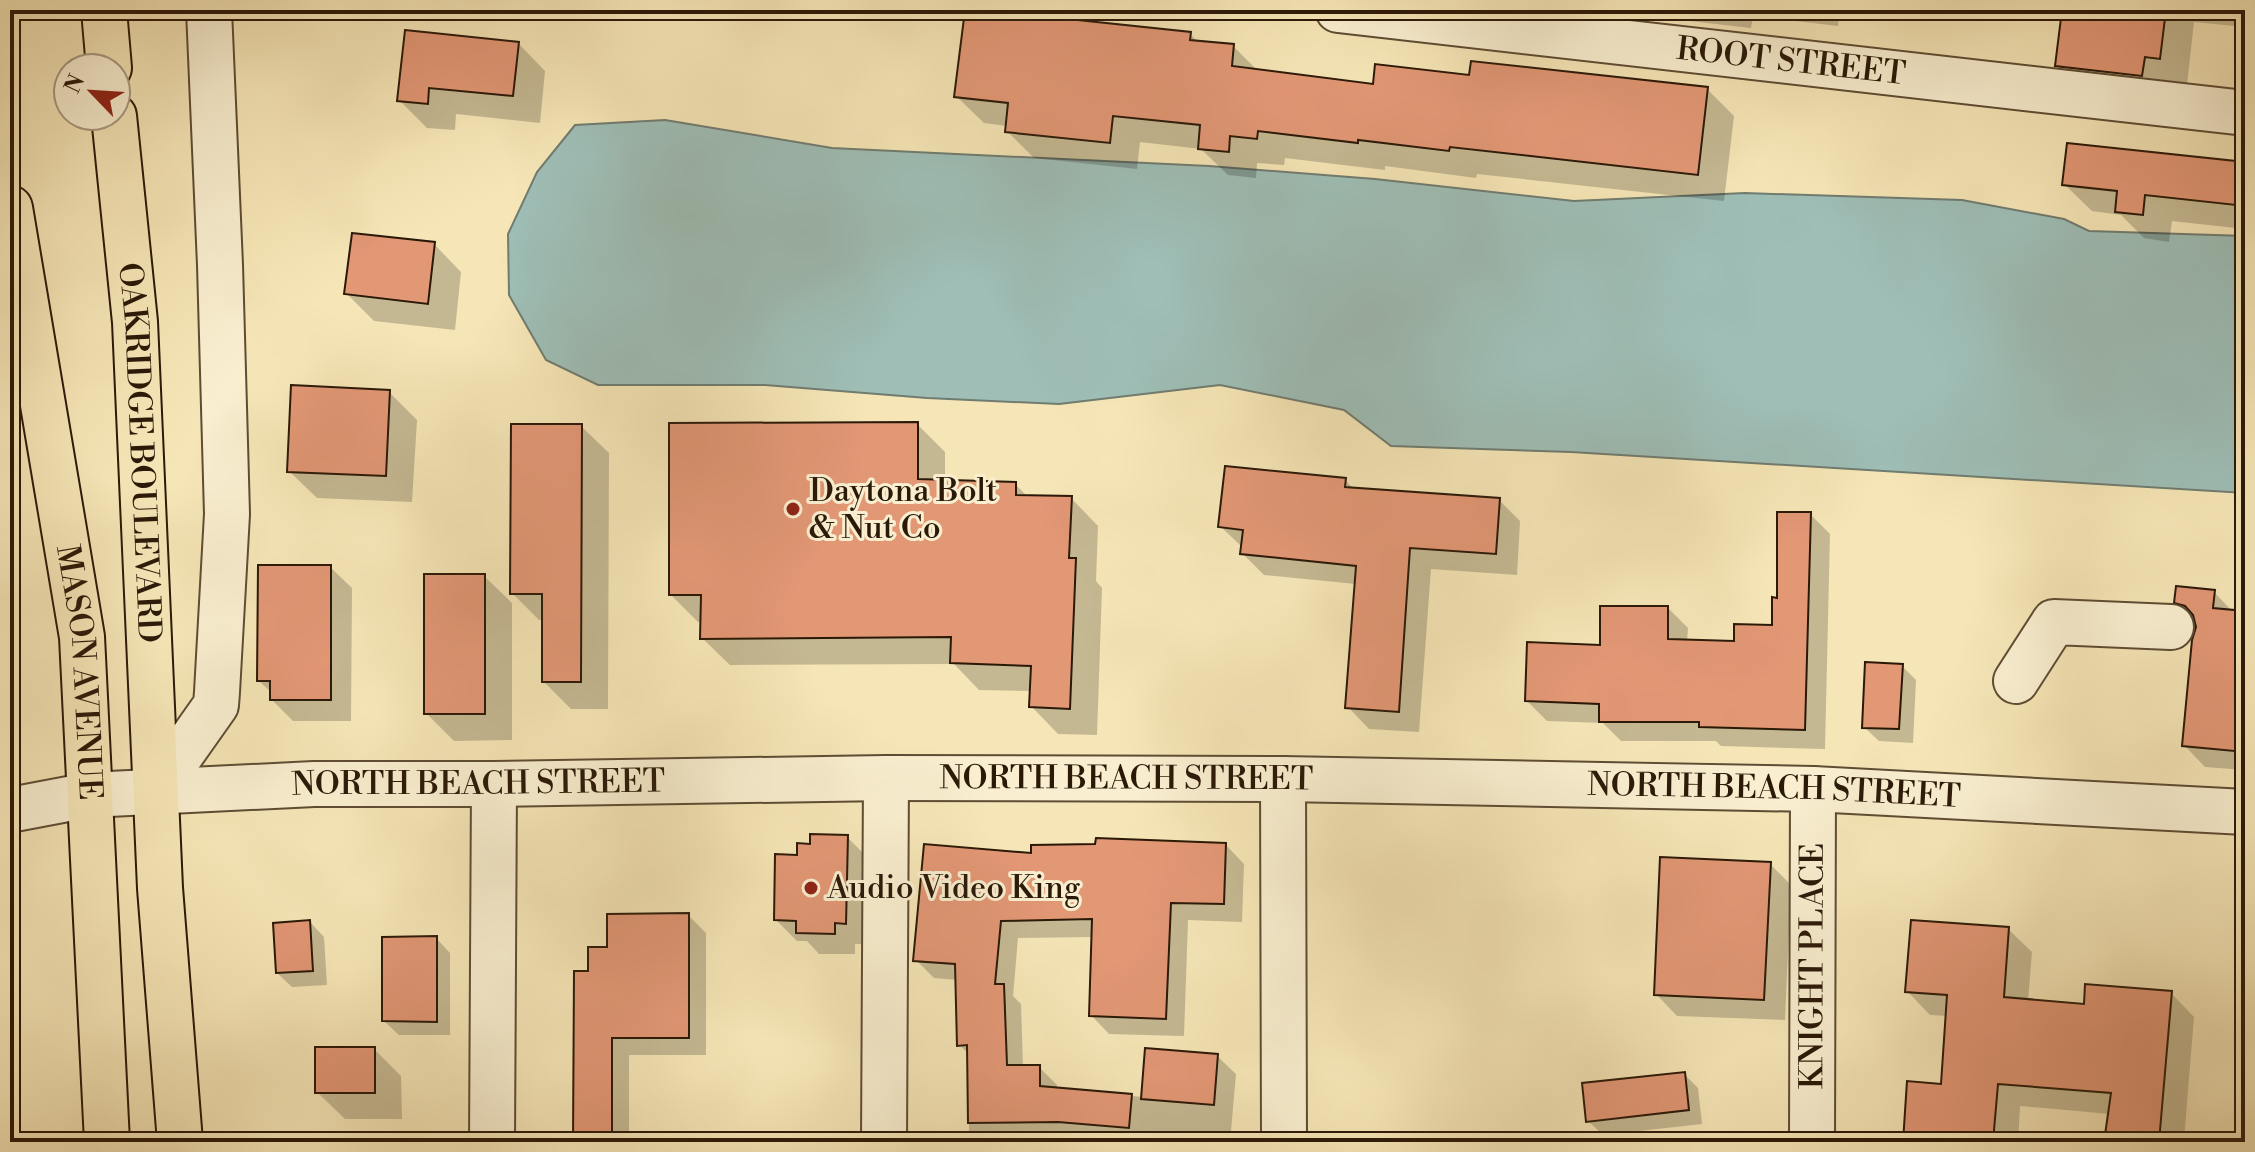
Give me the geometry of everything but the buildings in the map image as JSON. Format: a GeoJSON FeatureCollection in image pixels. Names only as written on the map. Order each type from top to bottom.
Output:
{"type":"FeatureCollection","features":[{"type":"Feature","properties":{"kind":"main road"},"geometry":{"type":"LineString","coordinates":[[104,10],[108,52]]}},
{"type":"Feature","properties":{"kind":"main road","name":"OAKRIDGE BOULEVARD"},"geometry":{"type":"LineString","coordinates":[[116,132],[135,322],[156,790]]}},
{"type":"Feature","properties":{"kind":"main road","name":"MASON AVENUE"},"geometry":{"type":"LineString","coordinates":[[10,208],[82,637],[107,1142]]}},
{"type":"Feature","properties":{"kind":"main road"},"geometry":{"type":"LineString","coordinates":[[156,790],[160,888],[180,1142]]}},
{"type":"Feature","properties":{"kind":"street"},"geometry":{"type":"LineString","coordinates":[[156,790],[216,705],[227,514],[209,10]]}},
{"type":"Feature","properties":{"kind":"street","name":"ROOT STREET"},"geometry":{"type":"LineString","coordinates":[[1338,10],[2245,113]]}},
{"type":"Feature","properties":{"kind":"street"},"geometry":{"type":"LineString","coordinates":[[2016,681],[2054,622],[2171,627]]}},
{"type":"Feature","properties":{"kind":"street"},"geometry":{"type":"LineString","coordinates":[[884,1142],[886,778]]}},
{"type":"Feature","properties":{"kind":"street","name":"NORTH BEACH STREET"},"geometry":{"type":"LineString","coordinates":[[10,810],[89,795],[314,784],[886,778],[1283,779],[1813,789],[2245,812]]}},
{"type":"Feature","properties":{"kind":"street"},"geometry":{"type":"LineString","coordinates":[[1283,779],[1284,1142]]}},
{"type":"Feature","properties":{"kind":"street"},"geometry":{"type":"LineString","coordinates":[[492,1142],[494,784]]}},
{"type":"Feature","properties":{"kind":"street","name":"KNIGHT PLACE"},"geometry":{"type":"LineString","coordinates":[[1812,1142],[1813,789]]}},
{"type":"Feature","properties":{"kind":"water"},"geometry":{"type":"Polygon","coordinates":[[[665,120],[832,148],[1209,166],[1375,179],[1574,201],[1745,193],[1962,200],[2064,219],[2089,231],[2245,236],[2245,493],[1571,452],[1391,446],[1344,410],[1220,385],[1059,404],[927,398],[765,385],[598,385],[546,360],[509,295],[508,234],[537,172],[575,125],[665,120]]]}},
{"type":"Feature","properties":{"kind":"place","name":"Daytona Bolt & Nut Co"},"geometry":{"type":"Point","coordinates":[793,509]}},
{"type":"Feature","properties":{"kind":"place","name":"Audio Video King"},"geometry":{"type":"Point","coordinates":[811,888]}}]}
